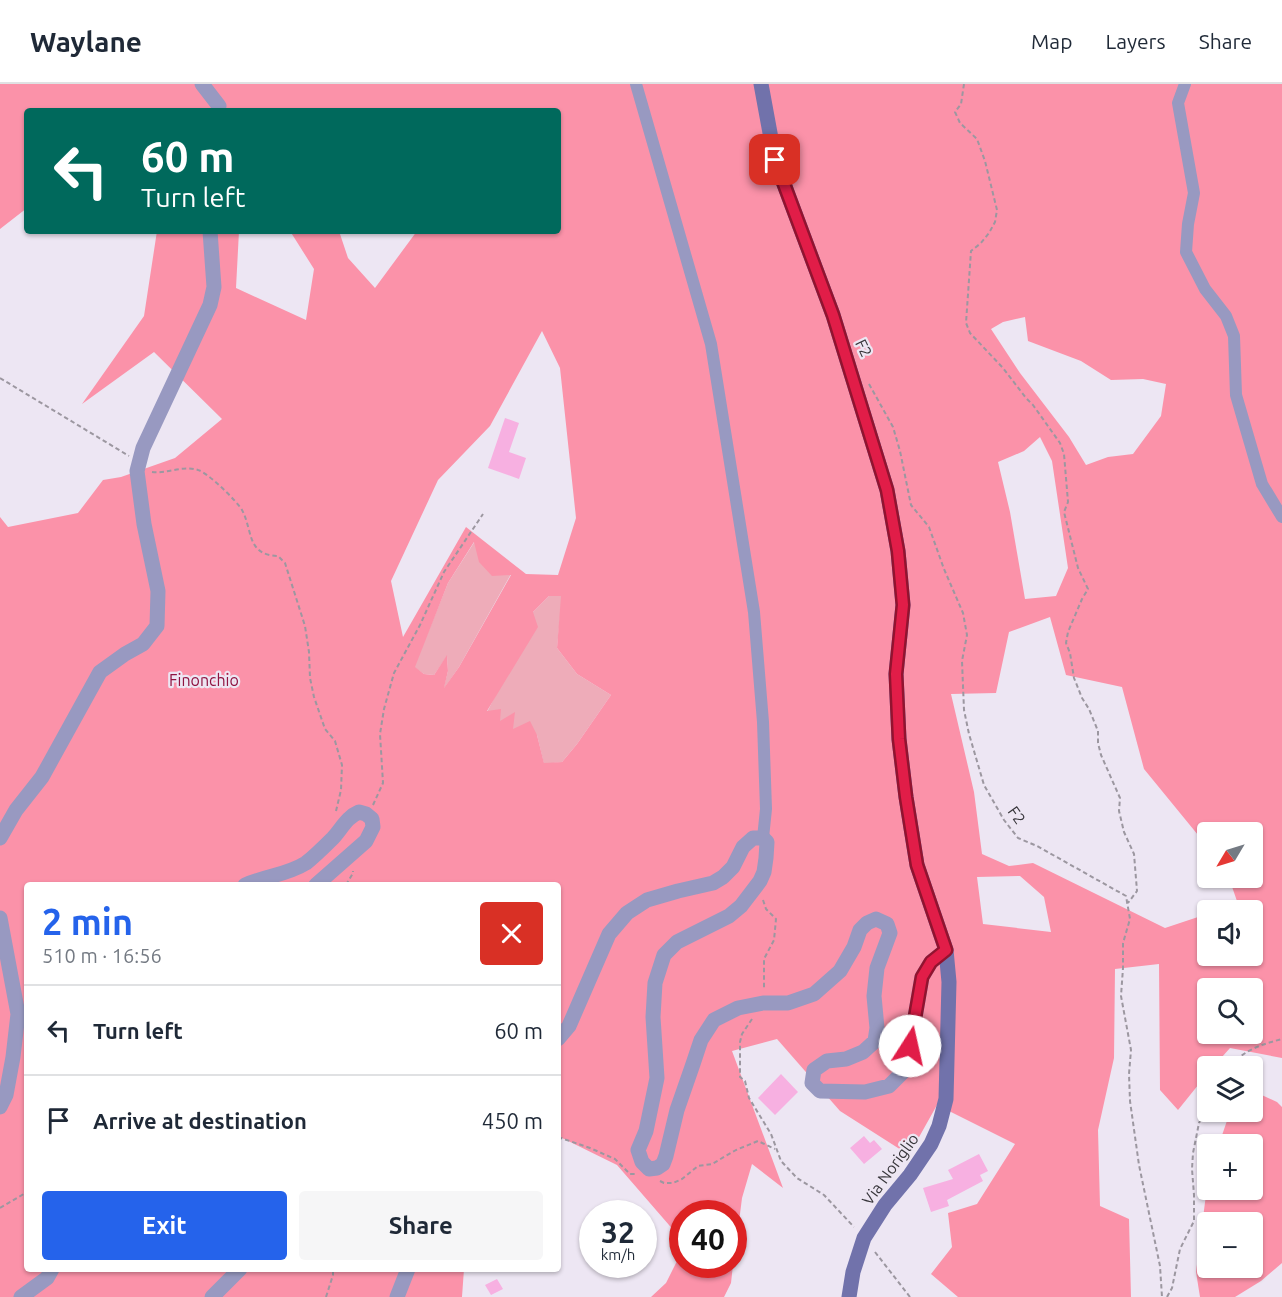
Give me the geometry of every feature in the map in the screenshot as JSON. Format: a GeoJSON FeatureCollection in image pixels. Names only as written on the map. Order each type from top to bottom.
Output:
{"type":"FeatureCollection","features":[{"type":"Feature","properties":{"kind":"main road","name":"Via Noriglio"},"geometry":{"type":"LineString","coordinates":[[761,84],[775,160],[833,315],[887,490],[898,551],[903,605],[896,674],[899,739],[906,797],[917,865],[946,950],[949,982],[946,1099],[939,1126],[932,1144],[885,1204],[864,1238],[853,1272],[849,1297]]}},
{"type":"Feature","properties":{"kind":"street"},"geometry":{"type":"LineString","coordinates":[[202,84],[219,108]]}},
{"type":"Feature","properties":{"kind":"street"},"geometry":{"type":"LineString","coordinates":[[636,84],[711,344],[754,612],[764,722],[766,810],[763,838]]}},
{"type":"Feature","properties":{"kind":"street"},"geometry":{"type":"LineString","coordinates":[[1185,84],[1178,103],[1194,193],[1186,252],[1205,289],[1226,316],[1234,336],[1236,395],[1262,484],[1282,517]]}},
{"type":"Feature","properties":{"kind":"street"},"geometry":{"type":"LineString","coordinates":[[0,838],[16,810],[42,777],[100,672],[142,644],[158,626],[158,591],[144,524],[137,471],[143,448],[210,305],[214,287],[210,234]]}},
{"type":"Feature","properties":{"kind":"street"},"geometry":{"type":"LineString","coordinates":[[250,882],[277,876],[307,862],[334,837],[351,815],[359,812],[366,814],[372,819],[373,827],[366,841],[319,882]]}},
{"type":"Feature","properties":{"kind":"street"},"geometry":{"type":"LineString","coordinates":[[561,1035],[569,1026],[609,934],[627,913],[647,900],[713,883],[733,867],[743,847],[753,838],[763,838],[767,842],[766,858],[760,881],[741,906],[729,916],[677,942],[664,955],[656,983],[653,1017],[657,1078],[646,1131],[638,1150],[642,1162],[649,1169],[663,1164],[677,1110],[698,1048],[714,1020],[738,1008],[763,1003],[788,1003],[814,994],[840,971],[854,947],[860,930],[867,923],[876,919],[886,924],[890,933],[877,968],[874,996],[877,1028],[875,1041],[863,1052],[846,1059],[827,1061],[814,1070],[812,1083],[820,1091],[865,1092],[889,1086],[904,1071],[922,977],[931,962],[946,950]]}},
{"type":"Feature","properties":{"kind":"street"},"geometry":{"type":"LineString","coordinates":[[0,918],[18,1014],[14,1057],[6,1095],[0,1107]]}},
{"type":"Feature","properties":{"kind":"street"},"geometry":{"type":"LineString","coordinates":[[21,1297],[47,1278],[50,1272]]}},
{"type":"Feature","properties":{"kind":"street"},"geometry":{"type":"LineString","coordinates":[[212,1297],[237,1272]]}},
{"type":"Feature","properties":{"kind":"street"},"geometry":{"type":"LineString","coordinates":[[397,1297],[407,1272]]}},
{"type":"Feature","properties":{"kind":"path"},"geometry":{"type":"LineString","coordinates":[[964,84],[961,104],[955,112],[960,123],[977,139],[997,210],[995,222],[989,233],[971,251],[966,323],[970,333],[1033,405],[1059,442],[1064,454],[1068,502],[1064,512],[1078,568],[1088,589],[1068,632],[1066,643],[1070,652],[1074,678],[1098,731],[1101,755],[1120,798],[1119,810],[1134,854],[1137,891],[1128,903],[1130,919],[1123,943],[1121,996],[1131,1050],[1130,1101],[1139,1165],[1160,1266],[1162,1297]]}},
{"type":"Feature","properties":{"kind":"path"},"geometry":{"type":"LineString","coordinates":[[0,378],[132,457],[137,471],[162,473],[189,468],[200,470],[237,502],[242,509],[250,538],[258,550],[278,556],[285,563],[304,626],[314,697],[325,729],[335,741],[342,765],[339,801],[331,826],[334,837]]}},
{"type":"Feature","properties":{"kind":"path","name":"F2"},"geometry":{"type":"LineString","coordinates":[[868,382],[893,427],[911,505],[929,527],[963,613],[967,635],[962,661],[964,710],[984,785],[1004,820],[1018,838],[1037,846],[1126,896],[1128,908]]}},
{"type":"Feature","properties":{"kind":"path"},"geometry":{"type":"LineString","coordinates":[[366,814],[375,802],[382,783],[380,734],[394,674],[444,572],[483,514]]}},
{"type":"Feature","properties":{"kind":"path"},"geometry":{"type":"LineString","coordinates":[[760,881],[766,909],[776,919],[774,940],[764,959],[763,1003],[742,1034],[740,1042],[740,1077],[745,1082],[749,1098],[771,1134],[781,1161],[797,1178],[824,1195],[843,1213],[910,1297]]}},
{"type":"Feature","properties":{"kind":"path"},"geometry":{"type":"LineString","coordinates":[[1243,1056],[1256,1046],[1282,1039]]}},
{"type":"Feature","properties":{"kind":"path"},"geometry":{"type":"LineString","coordinates":[[1167,1297],[1172,1288],[1180,1249],[1194,1221],[1192,1169],[1200,1122]]}},
{"type":"Feature","properties":{"kind":"path"},"geometry":{"type":"LineString","coordinates":[[0,1208],[24,1194]]}},
{"type":"Feature","properties":{"kind":"path"},"geometry":{"type":"LineString","coordinates":[[326,1297],[333,1272]]}},
{"type":"Feature","properties":{"kind":"shaded area"},"geometry":{"type":"Polygon","coordinates":[[[475,541],[511,574],[459,667],[443,690],[448,671],[447,656],[434,675],[424,674],[414,667],[448,583],[475,541]]]}},
{"type":"Feature","properties":{"kind":"shaded area"},"geometry":{"type":"Polygon","coordinates":[[[549,596],[562,596],[557,648],[577,674],[611,695],[562,762],[544,764],[537,735],[512,729],[487,712],[533,612],[549,596]]]}},
{"type":"Feature","properties":{"kind":"green space","name":"Finonchio"},"geometry":{"type":"Polygon","coordinates":[[[0,84],[1282,84],[1282,1058],[1230,1048],[1223,1056],[1197,1056],[1197,1086],[1178,1110],[1160,1090],[1159,964],[1115,969],[1114,1058],[1098,1130],[1100,1206],[1129,1219],[1131,1297],[958,1297],[931,1274],[952,1247],[948,1213],[977,1204],[1015,1144],[937,1105],[909,1155],[840,1111],[777,1039],[732,1051],[783,1188],[752,1164],[742,1200],[669,1200],[669,1225],[657,1211],[657,1200],[647,1200],[617,1165],[561,1137],[561,882],[24,882],[24,1272],[464,1272],[462,1297],[0,1297],[0,517],[8,527],[78,513],[103,480],[121,477],[175,458],[222,419],[154,352],[82,404],[144,316],[157,234],[239,234],[236,288],[306,320],[314,269],[292,234],[340,234],[348,258],[375,288],[415,234],[561,234],[561,108],[24,108],[24,210],[0,229],[0,84]],[[1025,317],[1003,322],[991,329],[1020,373],[1069,437],[1086,465],[1108,457],[1133,454],[1161,416],[1166,384],[1143,379],[1111,380],[1081,361],[1028,341],[1025,317]],[[542,331],[490,426],[438,480],[391,581],[403,637],[466,527],[526,574],[558,575],[576,518],[560,368],[542,331]],[[1040,437],[1024,451],[998,462],[1010,512],[1025,599],[1056,596],[1068,568],[1052,461],[1040,437]],[[474,542],[448,583],[415,667],[424,674],[434,675],[447,655],[448,671],[444,688],[459,667],[511,575],[492,576],[479,562],[474,542]],[[549,596],[533,612],[538,627],[487,711],[501,709],[500,721],[515,712],[513,729],[530,721],[537,735],[544,763],[562,762],[611,695],[577,674],[557,648],[561,596],[549,596]],[[1050,617],[1009,632],[996,693],[951,694],[974,792],[982,854],[1009,866],[1033,863],[1165,928],[1197,917],[1197,966],[1263,966],[1263,900],[1237,900],[1232,888],[1263,888],[1263,822],[1197,822],[1197,834],[1144,769],[1122,687],[1066,675],[1050,617]],[[1020,876],[977,877],[983,924],[1051,932],[1044,897],[1020,876]]]}},
{"type":"Feature","properties":{"kind":"green space"},"geometry":{"type":"Polygon","coordinates":[[[1263,1096],[1282,1107],[1282,1263],[1261,1281],[1235,1297],[1200,1297],[1196,1272],[1197,1264],[1197,1278],[1263,1278],[1263,1212],[1204,1212],[1205,1200],[1263,1200],[1263,1134],[1222,1134],[1227,1122],[1263,1122],[1263,1096]]]}},
{"type":"Feature","properties":{"kind":"green space"},"geometry":{"type":"Polygon","coordinates":[[[669,1277],[732,1278],[724,1297],[651,1297],[669,1277]]]}},
{"type":"Feature","properties":{"kind":"building"},"geometry":{"type":"Polygon","coordinates":[[[505,418],[519,423],[509,452],[526,458],[519,479],[488,468],[505,418]]]}},
{"type":"Feature","properties":{"kind":"building"},"geometry":{"type":"Polygon","coordinates":[[[781,1074],[798,1092],[775,1115],[758,1098],[781,1074]]]}},
{"type":"Feature","properties":{"kind":"building"},"geometry":{"type":"Polygon","coordinates":[[[864,1136],[870,1143],[874,1140],[882,1149],[864,1164],[850,1148],[864,1136]]]}},
{"type":"Feature","properties":{"kind":"building"},"geometry":{"type":"Polygon","coordinates":[[[979,1154],[988,1171],[980,1175],[983,1181],[947,1200],[949,1206],[931,1212],[923,1188],[953,1179],[948,1170],[979,1154]]]}},
{"type":"Feature","properties":{"kind":"building"},"geometry":{"type":"Polygon","coordinates":[[[497,1279],[503,1289],[491,1295],[485,1285],[497,1279]]]}},
{"type":"Feature","properties":{"kind":"route"},"geometry":{"type":"LineString","coordinates":[[775,160],[833,315],[887,490],[898,551],[903,605],[896,674],[899,739],[917,865],[946,950],[931,962],[922,977],[910,1046]]}}]}
